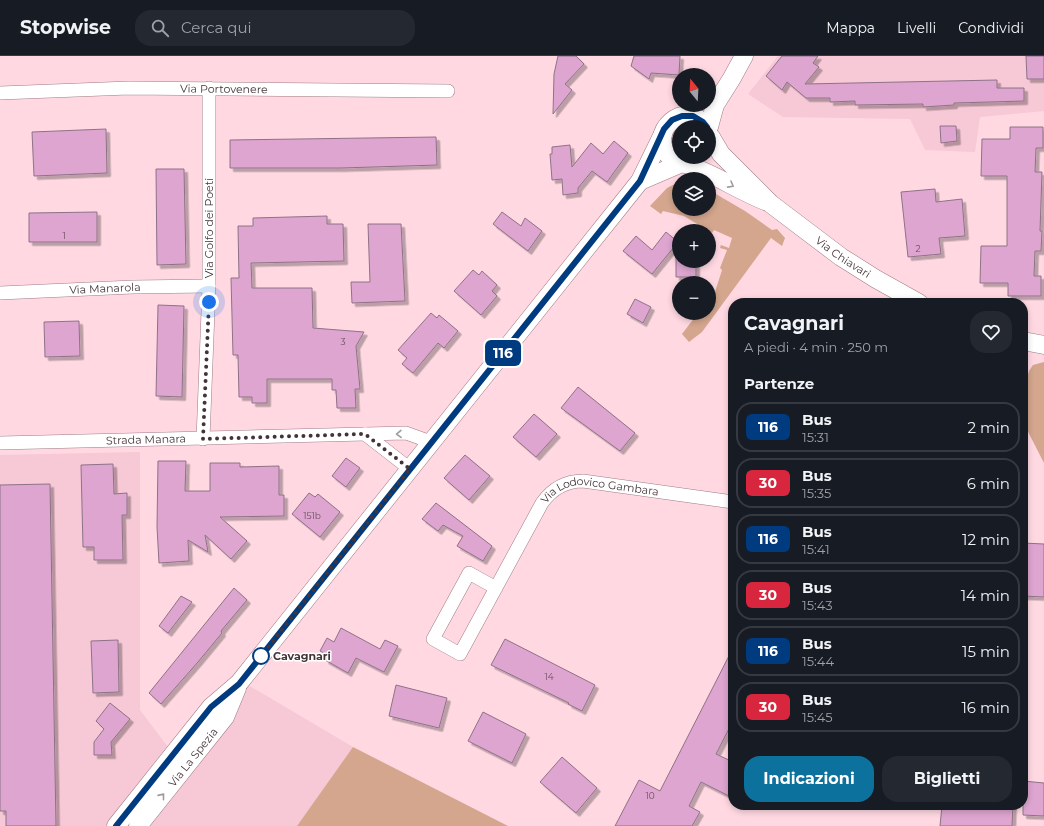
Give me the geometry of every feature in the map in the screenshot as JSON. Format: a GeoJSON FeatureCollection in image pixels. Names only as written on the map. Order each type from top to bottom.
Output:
{"type":"FeatureCollection","features":[{"type":"Feature","properties":{"kind":"main road"},"geometry":{"type":"LineString","coordinates":[[716,82],[743,56]]}},
{"type":"Feature","properties":{"kind":"main road"},"geometry":{"type":"LineString","coordinates":[[710,120],[715,105],[732,78],[743,56]]}},
{"type":"Feature","properties":{"kind":"main road","name":"Via La Spezia"},"geometry":{"type":"LineString","coordinates":[[116,826],[211,707],[239,684],[640,181],[668,124],[676,117],[682,116],[687,112]]}},
{"type":"Feature","properties":{"kind":"main road"},"geometry":{"type":"LineString","coordinates":[[682,116],[698,118],[699,120]]}},
{"type":"Feature","properties":{"kind":"main road"},"geometry":{"type":"LineString","coordinates":[[663,134],[663,146],[668,155],[672,157]]}},
{"type":"Feature","properties":{"kind":"main road","name":"Via Chiavari"},"geometry":{"type":"LineString","coordinates":[[716,145],[721,154],[772,204],[841,257],[909,298]]}},
{"type":"Feature","properties":{"kind":"main road","name":"Via La Spezia"},"geometry":{"type":"LineString","coordinates":[[640,181],[680,164]]}},
{"type":"Feature","properties":{"kind":"main road","name":"Via Chiavari"},"geometry":{"type":"LineString","coordinates":[[685,164],[706,172],[746,193],[772,204]]}},
{"type":"Feature","properties":{"kind":"main road"},"geometry":{"type":"LineString","coordinates":[[1028,342],[1044,345]]}},
{"type":"Feature","properties":{"kind":"main road","name":"Via La Spezia"},"geometry":{"type":"LineString","coordinates":[[138,826],[225,717],[239,684]]}},
{"type":"Feature","properties":{"kind":"street","name":"Via Portovenere"},"geometry":{"type":"LineString","coordinates":[[0,93],[95,89],[209,88],[448,91]]}},
{"type":"Feature","properties":{"kind":"street","name":"Via Golfo dei Poeti"},"geometry":{"type":"LineString","coordinates":[[203,439],[209,286],[209,88]]}},
{"type":"Feature","properties":{"kind":"street","name":"Via Manarola"},"geometry":{"type":"LineString","coordinates":[[0,292],[209,286]]}},
{"type":"Feature","properties":{"kind":"street","name":"Strada Manara"},"geometry":{"type":"LineString","coordinates":[[0,442],[203,439],[406,433],[431,442]]}},
{"type":"Feature","properties":{"kind":"street"},"geometry":{"type":"LineString","coordinates":[[365,434],[410,469]]}},
{"type":"Feature","properties":{"kind":"street","name":"Via Lodovico Gambara"},"geometry":{"type":"LineString","coordinates":[[496,588],[469,573],[433,639],[460,654],[496,588],[542,503],[551,492],[562,485],[582,481],[728,501]]}},
{"type":"Feature","properties":{"kind":"shaded area"},"geometry":{"type":"Polygon","coordinates":[[[778,56],[1044,56],[1044,111],[980,117],[975,152],[925,150],[910,119],[783,117],[748,94],[778,56]]]}},
{"type":"Feature","properties":{"kind":"shaded area"},"geometry":{"type":"Polygon","coordinates":[[[672,186],[672,213],[663,211],[661,214],[650,206],[667,188],[672,186]]]}},
{"type":"Feature","properties":{"kind":"shaded area"},"geometry":{"type":"Polygon","coordinates":[[[716,194],[745,211],[772,230],[777,229],[785,238],[782,246],[771,238],[716,313],[716,289],[722,270],[720,268],[727,250],[720,248],[721,245],[729,248],[732,238],[716,231],[716,224],[697,224],[684,216],[716,216],[716,194]]]}},
{"type":"Feature","properties":{"kind":"shaded area"},"geometry":{"type":"Polygon","coordinates":[[[693,320],[711,320],[702,332],[689,342],[682,334],[693,320]]]}},
{"type":"Feature","properties":{"kind":"shaded area"},"geometry":{"type":"Polygon","coordinates":[[[1044,362],[1044,463],[1028,432],[1028,374],[1033,365],[1044,362]]]}},
{"type":"Feature","properties":{"kind":"shaded area"},"geometry":{"type":"Polygon","coordinates":[[[140,452],[140,710],[174,755],[236,678],[353,747],[297,826],[0,826],[0,455],[140,452]]]}},
{"type":"Feature","properties":{"kind":"shaded area"},"geometry":{"type":"Polygon","coordinates":[[[353,747],[508,826],[297,826],[353,747]]]}},
{"type":"Feature","properties":{"kind":"building"},"geometry":{"type":"Polygon","coordinates":[[[558,56],[576,56],[584,64],[565,84],[572,90],[553,114],[554,74],[558,56]]]}},
{"type":"Feature","properties":{"kind":"building"},"geometry":{"type":"Polygon","coordinates":[[[634,56],[680,56],[679,68],[672,68],[672,74],[651,73],[649,79],[631,66],[634,56]]]}},
{"type":"Feature","properties":{"kind":"building"},"geometry":{"type":"Polygon","coordinates":[[[782,56],[818,56],[813,63],[819,67],[805,84],[997,80],[997,88],[1024,88],[1024,101],[954,103],[954,105],[923,107],[923,104],[855,105],[855,101],[830,102],[830,98],[806,98],[787,82],[782,90],[766,76],[782,56]]]}},
{"type":"Feature","properties":{"kind":"building"},"geometry":{"type":"Polygon","coordinates":[[[1026,56],[1044,56],[1044,79],[1027,79],[1026,56]]]}},
{"type":"Feature","properties":{"kind":"building"},"geometry":{"type":"Polygon","coordinates":[[[940,126],[956,126],[957,141],[941,143],[940,126]]]}},
{"type":"Feature","properties":{"kind":"building"},"geometry":{"type":"Polygon","coordinates":[[[1010,127],[1043,127],[1043,148],[1036,148],[1035,172],[1042,172],[1040,231],[1042,231],[1041,251],[1035,251],[1034,276],[1041,276],[1041,296],[1008,296],[1008,283],[980,283],[981,246],[1007,246],[1007,176],[981,176],[982,139],[1010,139],[1010,127]]]}},
{"type":"Feature","properties":{"kind":"building"},"geometry":{"type":"Polygon","coordinates":[[[106,129],[107,173],[34,176],[32,132],[106,129]]]}},
{"type":"Feature","properties":{"kind":"building"},"geometry":{"type":"Polygon","coordinates":[[[436,137],[437,165],[341,168],[230,168],[230,140],[436,137]]]}},
{"type":"Feature","properties":{"kind":"building"},"geometry":{"type":"Polygon","coordinates":[[[614,141],[628,153],[607,182],[592,171],[578,188],[578,193],[563,195],[562,179],[552,180],[550,154],[552,154],[552,147],[570,145],[572,167],[591,143],[603,154],[614,141]]]}},
{"type":"Feature","properties":{"kind":"building"},"geometry":{"type":"Polygon","coordinates":[[[156,169],[184,169],[186,264],[157,265],[156,169]]]}},
{"type":"Feature","properties":{"kind":"building"},"geometry":{"type":"Polygon","coordinates":[[[935,189],[936,202],[962,199],[965,236],[939,238],[941,254],[908,257],[901,192],[935,189]]]}},
{"type":"Feature","properties":{"kind":"building"},"geometry":{"type":"Polygon","coordinates":[[[97,212],[97,242],[29,242],[29,213],[97,212]]]}},
{"type":"Feature","properties":{"kind":"building"},"geometry":{"type":"Polygon","coordinates":[[[502,212],[521,226],[525,218],[542,231],[528,251],[493,224],[502,212]]]}},
{"type":"Feature","properties":{"kind":"building"},"geometry":{"type":"Polygon","coordinates":[[[327,216],[327,224],[343,224],[344,261],[251,263],[252,288],[312,288],[313,328],[364,332],[356,346],[360,389],[355,389],[356,408],[337,408],[336,390],[332,390],[332,379],[267,379],[267,403],[252,403],[252,397],[239,397],[238,355],[233,355],[231,278],[239,278],[238,226],[253,226],[253,218],[327,216]]]}},
{"type":"Feature","properties":{"kind":"building"},"geometry":{"type":"Polygon","coordinates":[[[368,224],[401,224],[405,301],[352,303],[351,282],[370,282],[368,224]]]}},
{"type":"Feature","properties":{"kind":"building"},"geometry":{"type":"Polygon","coordinates":[[[666,232],[672,237],[672,249],[652,274],[623,251],[636,236],[652,250],[666,232]]]}},
{"type":"Feature","properties":{"kind":"building"},"geometry":{"type":"Polygon","coordinates":[[[676,268],[696,268],[696,276],[676,276],[676,268]]]}},
{"type":"Feature","properties":{"kind":"building"},"geometry":{"type":"Polygon","coordinates":[[[473,270],[479,275],[482,271],[497,285],[492,291],[497,296],[481,315],[454,291],[473,270]]]}},
{"type":"Feature","properties":{"kind":"building"},"geometry":{"type":"Polygon","coordinates":[[[635,299],[651,307],[643,323],[627,314],[635,299]]]}},
{"type":"Feature","properties":{"kind":"building"},"geometry":{"type":"Polygon","coordinates":[[[158,305],[184,306],[182,397],[156,396],[158,305]]]}},
{"type":"Feature","properties":{"kind":"building"},"geometry":{"type":"Polygon","coordinates":[[[431,313],[437,318],[439,315],[458,331],[444,348],[438,343],[413,373],[402,364],[407,358],[398,350],[431,313]]]}},
{"type":"Feature","properties":{"kind":"building"},"geometry":{"type":"Polygon","coordinates":[[[79,321],[80,356],[45,357],[44,322],[79,321]]]}},
{"type":"Feature","properties":{"kind":"building"},"geometry":{"type":"Polygon","coordinates":[[[578,387],[635,433],[620,451],[561,408],[578,387]]]}},
{"type":"Feature","properties":{"kind":"building"},"geometry":{"type":"Polygon","coordinates":[[[534,414],[557,434],[536,457],[513,437],[534,414]]]}},
{"type":"Feature","properties":{"kind":"building"},"geometry":{"type":"Polygon","coordinates":[[[465,455],[490,476],[469,500],[444,478],[465,455]]]}},
{"type":"Feature","properties":{"kind":"building"},"geometry":{"type":"Polygon","coordinates":[[[346,458],[360,468],[346,487],[332,476],[346,458]]]}},
{"type":"Feature","properties":{"kind":"building"},"geometry":{"type":"Polygon","coordinates":[[[158,461],[186,461],[185,491],[210,491],[210,463],[240,463],[240,467],[279,466],[279,495],[284,495],[284,516],[220,517],[247,541],[231,559],[205,535],[208,552],[188,540],[189,561],[159,563],[157,527],[158,461]]]}},
{"type":"Feature","properties":{"kind":"building"},"geometry":{"type":"Polygon","coordinates":[[[113,464],[114,494],[127,493],[127,515],[122,515],[123,560],[94,560],[94,547],[83,547],[81,465],[113,464]]]}},
{"type":"Feature","properties":{"kind":"building"},"geometry":{"type":"Polygon","coordinates":[[[50,484],[56,826],[6,826],[6,811],[0,811],[0,485],[50,484]]]}},
{"type":"Feature","properties":{"kind":"building"},"geometry":{"type":"Polygon","coordinates":[[[309,493],[315,497],[318,494],[340,512],[320,537],[292,514],[309,493]]]}},
{"type":"Feature","properties":{"kind":"building"},"geometry":{"type":"Polygon","coordinates":[[[436,503],[492,546],[483,561],[457,546],[463,536],[443,525],[438,531],[422,519],[436,503]]]}},
{"type":"Feature","properties":{"kind":"building"},"geometry":{"type":"Polygon","coordinates":[[[1028,543],[1044,544],[1044,597],[1028,596],[1028,543]]]}},
{"type":"Feature","properties":{"kind":"building"},"geometry":{"type":"Polygon","coordinates":[[[234,588],[247,600],[221,631],[222,633],[161,704],[149,693],[234,588]]]}},
{"type":"Feature","properties":{"kind":"building"},"geometry":{"type":"Polygon","coordinates":[[[181,596],[192,602],[168,633],[159,626],[181,596]]]}},
{"type":"Feature","properties":{"kind":"building"},"geometry":{"type":"Polygon","coordinates":[[[341,628],[380,649],[385,640],[398,646],[384,672],[356,658],[348,673],[325,660],[328,655],[320,651],[327,638],[334,642],[341,628]]]}},
{"type":"Feature","properties":{"kind":"building"},"geometry":{"type":"Polygon","coordinates":[[[505,639],[595,685],[582,711],[568,704],[569,703],[491,665],[505,639]]]}},
{"type":"Feature","properties":{"kind":"building"},"geometry":{"type":"Polygon","coordinates":[[[118,640],[119,692],[93,693],[91,641],[118,640]]]}},
{"type":"Feature","properties":{"kind":"building"},"geometry":{"type":"Polygon","coordinates":[[[728,658],[728,731],[716,754],[728,760],[728,796],[701,782],[689,806],[700,812],[692,826],[615,826],[639,780],[660,791],[728,658]]]}},
{"type":"Feature","properties":{"kind":"building"},"geometry":{"type":"Polygon","coordinates":[[[396,685],[447,698],[439,728],[389,716],[396,685]]]}},
{"type":"Feature","properties":{"kind":"building"},"geometry":{"type":"Polygon","coordinates":[[[110,703],[130,719],[111,742],[112,755],[94,755],[94,742],[104,729],[96,721],[110,703]]]}},
{"type":"Feature","properties":{"kind":"building"},"geometry":{"type":"Polygon","coordinates":[[[483,712],[526,734],[512,763],[468,741],[483,712]]]}},
{"type":"Feature","properties":{"kind":"building"},"geometry":{"type":"Polygon","coordinates":[[[562,757],[597,788],[576,813],[540,782],[562,757]]]}},
{"type":"Feature","properties":{"kind":"building"},"geometry":{"type":"Polygon","coordinates":[[[1028,781],[1044,783],[1044,816],[1023,815],[1023,810],[1028,810],[1028,781]]]}},
{"type":"Feature","properties":{"kind":"building"},"geometry":{"type":"Polygon","coordinates":[[[942,810],[1013,810],[1012,826],[940,826],[942,810]]]}},
{"type":"Feature","properties":{"kind":"bus line","name":"116"},"geometry":{"type":"LineString","coordinates":[[672,120],[676,117],[688,115],[700,120]]}},
{"type":"Feature","properties":{"kind":"bus line","name":"116"},"geometry":{"type":"LineString","coordinates":[[116,826],[211,707],[239,684],[640,181],[664,129],[672,120]]}},
{"type":"Feature","properties":{"kind":"place","name":"Cavagnari"},"geometry":{"type":"Point","coordinates":[261,656]}},
{"type":"Feature","properties":{"kind":"route"},"geometry":{"type":"LineString","coordinates":[[209,302],[203,439],[365,434],[410,469],[260,657],[261,656]]}}]}
